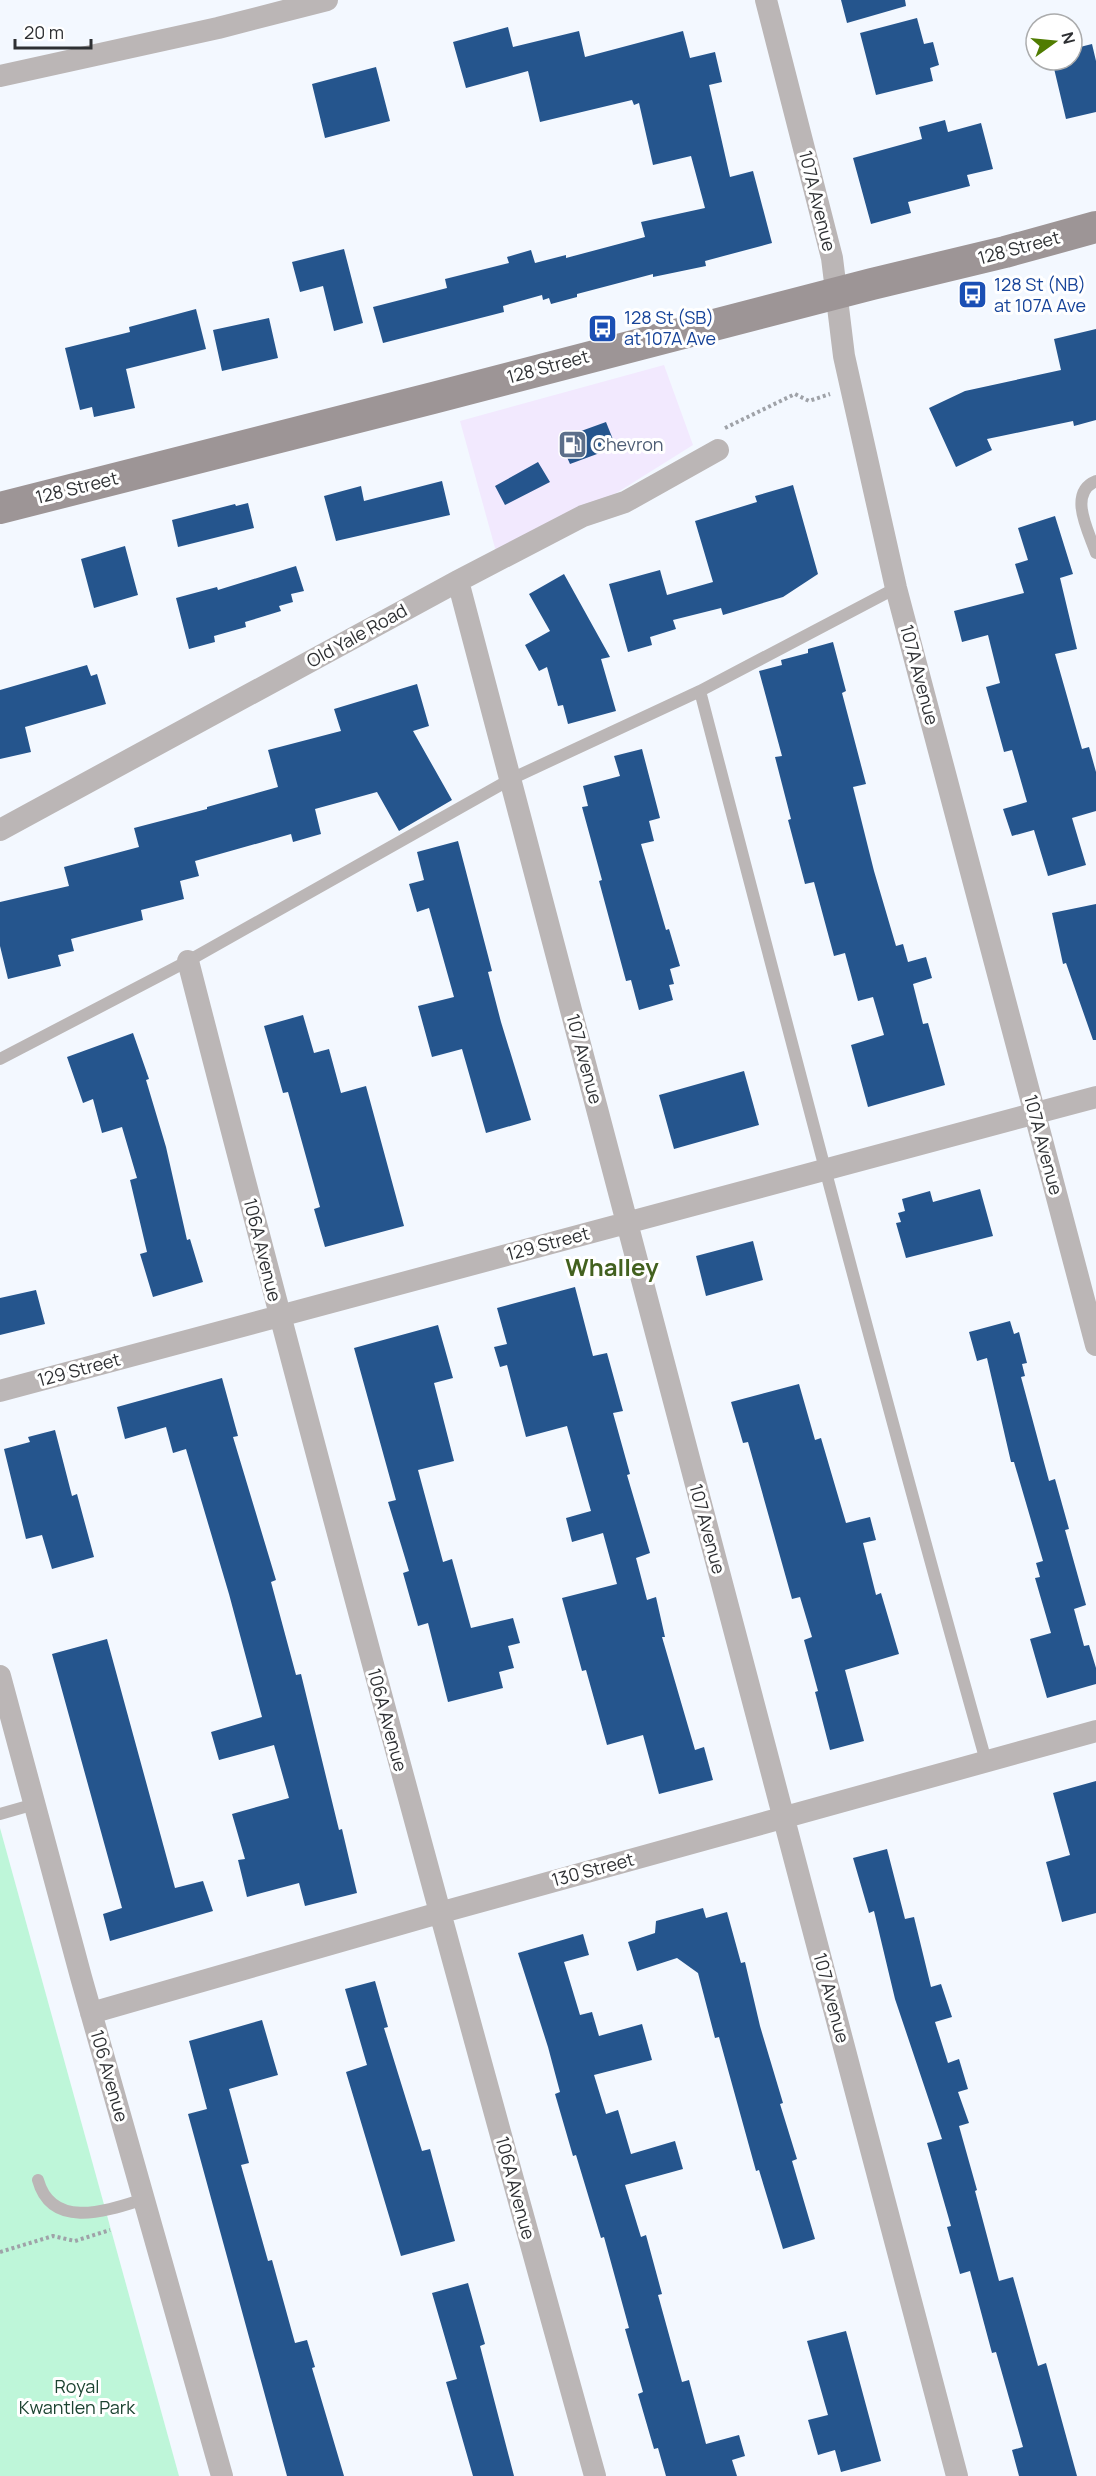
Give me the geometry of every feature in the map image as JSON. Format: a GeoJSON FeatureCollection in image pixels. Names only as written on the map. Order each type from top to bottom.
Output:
{"type":"FeatureCollection","features":[{"type":"Feature","properties":{"kind":"main road","name":"128 Street"},"geometry":{"type":"LineString","coordinates":[[0,508],[1096,227]]}},
{"type":"Feature","properties":{"kind":"street"},"geometry":{"type":"LineString","coordinates":[[0,76],[327,0]]}},
{"type":"Feature","properties":{"kind":"street","name":"107A Avenue"},"geometry":{"type":"LineString","coordinates":[[766,0],[832,258],[844,356],[896,588],[1096,1345]]}},
{"type":"Feature","properties":{"kind":"street","name":"Old Yale Road"},"geometry":{"type":"LineString","coordinates":[[0,830],[458,581],[583,516],[625,502],[717,441]]}},
{"type":"Feature","properties":{"kind":"street","name":"107 Avenue"},"geometry":{"type":"LineString","coordinates":[[458,581],[957,2476]]}},
{"type":"Feature","properties":{"kind":"street","name":"106A Avenue"},"geometry":{"type":"LineString","coordinates":[[188,961],[279,1316],[439,1913],[595,2476]]}},
{"type":"Feature","properties":{"kind":"street","name":"129 Street"},"geometry":{"type":"LineString","coordinates":[[0,1391],[1096,1097]]}},
{"type":"Feature","properties":{"kind":"street","name":"106 Avenue"},"geometry":{"type":"LineString","coordinates":[[0,1676],[91,2013],[222,2476]]}},
{"type":"Feature","properties":{"kind":"street","name":"130 Street"},"geometry":{"type":"LineString","coordinates":[[91,2013],[439,1913],[1096,1731]]}},
{"type":"Feature","properties":{"kind":"lane"},"geometry":{"type":"LineString","coordinates":[[1096,481],[1083,491],[1081,501],[1096,553]]}},
{"type":"Feature","properties":{"kind":"lane"},"geometry":{"type":"LineString","coordinates":[[0,1059],[188,961],[511,779],[700,691],[896,588]]}},
{"type":"Feature","properties":{"kind":"lane"},"geometry":{"type":"LineString","coordinates":[[700,691],[919,1522],[986,1761]]}},
{"type":"Feature","properties":{"kind":"lane"},"geometry":{"type":"LineString","coordinates":[[0,1814],[35,1804]]}},
{"type":"Feature","properties":{"kind":"lane"},"geometry":{"type":"LineString","coordinates":[[38,2180],[41,2191],[54,2205],[76,2214],[96,2213],[144,2199]]}},
{"type":"Feature","properties":{"kind":"path"},"geometry":{"type":"LineString","coordinates":[[717,441],[795,394],[809,401],[831,393]]}},
{"type":"Feature","properties":{"kind":"path"},"geometry":{"type":"LineString","coordinates":[[0,2252],[53,2236],[75,2241],[117,2228]]}},
{"type":"Feature","properties":{"kind":"shaded area"},"geometry":{"type":"Polygon","coordinates":[[[664,365],[693,445],[500,566],[460,421],[664,365]]]}},
{"type":"Feature","properties":{"kind":"green space","name":"Royal Kwantlen Park"},"geometry":{"type":"Polygon","coordinates":[[[0,1828],[179,2476],[0,2476],[0,1828]]]}},
{"type":"Feature","properties":{"kind":"building"},"geometry":{"type":"Polygon","coordinates":[[[841,0],[905,0],[906,6],[847,23],[841,0]]]}},
{"type":"Feature","properties":{"kind":"building"},"geometry":{"type":"Polygon","coordinates":[[[917,18],[924,44],[933,42],[939,65],[930,68],[933,81],[876,95],[860,33],[917,18]]]}},
{"type":"Feature","properties":{"kind":"building"},"geometry":{"type":"Polygon","coordinates":[[[508,27],[513,47],[579,31],[585,57],[683,31],[690,58],[715,52],[722,82],[709,85],[730,177],[753,171],[772,243],[705,261],[706,266],[653,277],[653,274],[577,294],[577,297],[551,304],[549,298],[543,300],[542,295],[503,306],[504,312],[383,343],[373,307],[447,288],[445,279],[509,263],[507,257],[531,250],[535,263],[566,255],[566,258],[645,237],[641,222],[705,208],[691,156],[653,165],[639,103],[634,105],[632,100],[540,122],[528,71],[466,88],[453,42],[508,27]]]}},
{"type":"Feature","properties":{"kind":"building"},"geometry":{"type":"Polygon","coordinates":[[[1092,44],[1096,61],[1096,112],[1066,119],[1055,72],[1084,72],[1084,46],[1092,44]]]}},
{"type":"Feature","properties":{"kind":"building"},"geometry":{"type":"Polygon","coordinates":[[[376,67],[390,121],[325,138],[312,84],[376,67]]]}},
{"type":"Feature","properties":{"kind":"building"},"geometry":{"type":"Polygon","coordinates":[[[945,120],[948,132],[981,123],[993,169],[967,175],[970,186],[908,202],[911,213],[871,224],[853,158],[922,139],[919,127],[945,120]]]}},
{"type":"Feature","properties":{"kind":"building"},"geometry":{"type":"Polygon","coordinates":[[[344,249],[363,323],[334,331],[323,286],[300,292],[292,262],[344,249]]]}},
{"type":"Feature","properties":{"kind":"building"},"geometry":{"type":"Polygon","coordinates":[[[196,309],[206,349],[126,369],[135,408],[94,417],[92,407],[80,410],[65,348],[130,332],[129,327],[196,309]]]}},
{"type":"Feature","properties":{"kind":"building"},"geometry":{"type":"Polygon","coordinates":[[[269,318],[278,358],[222,371],[213,330],[269,318]]]}},
{"type":"Feature","properties":{"kind":"building"},"geometry":{"type":"Polygon","coordinates":[[[1096,329],[1096,420],[1074,426],[1073,421],[987,439],[992,450],[956,467],[929,408],[965,391],[1061,370],[1054,339],[1096,329]]]}},
{"type":"Feature","properties":{"kind":"building"},"geometry":{"type":"Polygon","coordinates":[[[606,422],[616,447],[570,464],[559,439],[606,422]]]}},
{"type":"Feature","properties":{"kind":"building"},"geometry":{"type":"Polygon","coordinates":[[[538,462],[550,482],[505,505],[495,486],[538,462]]]}},
{"type":"Feature","properties":{"kind":"building"},"geometry":{"type":"Polygon","coordinates":[[[442,481],[450,515],[336,541],[324,496],[361,486],[364,501],[442,481]]]}},
{"type":"Feature","properties":{"kind":"building"},"geometry":{"type":"Polygon","coordinates":[[[793,485],[818,574],[783,597],[723,615],[721,608],[673,620],[676,629],[650,637],[652,645],[628,652],[609,584],[660,570],[667,595],[713,582],[695,521],[757,502],[755,496],[793,485]]]}},
{"type":"Feature","properties":{"kind":"building"},"geometry":{"type":"Polygon","coordinates":[[[248,503],[254,528],[178,547],[172,520],[235,504],[236,506],[248,503]]]}},
{"type":"Feature","properties":{"kind":"building"},"geometry":{"type":"Polygon","coordinates":[[[1055,516],[1073,574],[1060,578],[1077,649],[1055,654],[1082,749],[1089,747],[1096,772],[1096,811],[1072,818],[1086,865],[1048,876],[1034,830],[1012,836],[1003,809],[1027,802],[1012,750],[1004,752],[986,687],[1000,683],[988,635],[962,642],[954,611],[1024,593],[1015,564],[1028,560],[1018,528],[1055,516]]]}},
{"type":"Feature","properties":{"kind":"building"},"geometry":{"type":"Polygon","coordinates":[[[125,546],[138,595],[94,608],[81,559],[125,546]]]}},
{"type":"Feature","properties":{"kind":"building"},"geometry":{"type":"Polygon","coordinates":[[[296,566],[304,591],[291,594],[293,602],[279,606],[281,611],[245,622],[246,627],[214,636],[215,642],[189,649],[176,598],[217,587],[218,590],[296,566]]]}},
{"type":"Feature","properties":{"kind":"building"},"geometry":{"type":"Polygon","coordinates":[[[564,574],[610,657],[601,659],[616,711],[568,724],[563,705],[558,706],[547,667],[539,671],[525,645],[550,631],[529,594],[564,574]]]}},
{"type":"Feature","properties":{"kind":"building"},"geometry":{"type":"Polygon","coordinates":[[[833,642],[846,691],[842,693],[866,784],[853,787],[874,871],[896,946],[903,944],[908,962],[926,957],[932,978],[913,984],[923,1024],[928,1023],[945,1085],[868,1107],[851,1045],[884,1035],[873,997],[858,1001],[845,953],[834,956],[814,882],[805,884],[788,820],[791,819],[775,757],[782,756],[759,671],[782,665],[781,660],[808,653],[808,649],[833,642]]]}},
{"type":"Feature","properties":{"kind":"building"},"geometry":{"type":"Polygon","coordinates":[[[87,665],[91,676],[97,674],[106,704],[25,727],[31,752],[0,759],[0,690],[87,665]]]}},
{"type":"Feature","properties":{"kind":"building"},"geometry":{"type":"Polygon","coordinates":[[[417,684],[429,726],[413,731],[452,800],[399,831],[377,792],[315,809],[321,834],[293,842],[291,834],[195,861],[199,876],[180,881],[184,899],[141,910],[143,920],[71,939],[74,951],[58,955],[61,966],[8,979],[0,946],[0,902],[69,886],[64,867],[139,847],[134,828],[278,787],[268,750],[341,731],[334,709],[417,684]]]}},
{"type":"Feature","properties":{"kind":"building"},"geometry":{"type":"Polygon","coordinates":[[[642,749],[660,818],[649,821],[654,841],[641,844],[666,930],[669,929],[680,966],[670,969],[674,984],[669,985],[673,1000],[639,1010],[631,980],[626,981],[582,807],[588,806],[583,786],[620,776],[614,756],[642,749]]]}},
{"type":"Feature","properties":{"kind":"building"},"geometry":{"type":"Polygon","coordinates":[[[458,841],[492,971],[488,972],[501,1022],[531,1120],[486,1133],[462,1049],[432,1057],[418,1006],[454,997],[429,908],[417,912],[409,884],[424,880],[417,852],[458,841]]]}},
{"type":"Feature","properties":{"kind":"building"},"geometry":{"type":"Polygon","coordinates":[[[1096,904],[1096,1040],[1093,1040],[1066,963],[1063,964],[1052,913],[1096,904]]]}},
{"type":"Feature","properties":{"kind":"building"},"geometry":{"type":"Polygon","coordinates":[[[303,1015],[314,1053],[329,1049],[341,1093],[366,1086],[404,1226],[325,1247],[314,1209],[320,1207],[288,1092],[283,1093],[264,1026],[303,1015]]]}},
{"type":"Feature","properties":{"kind":"building"},"geometry":{"type":"Polygon","coordinates":[[[133,1033],[149,1079],[146,1080],[166,1147],[187,1240],[190,1239],[203,1282],[153,1297],[140,1254],[147,1252],[130,1180],[137,1178],[122,1127],[102,1133],[93,1099],[83,1103],[67,1057],[133,1033]]]}},
{"type":"Feature","properties":{"kind":"building"},"geometry":{"type":"Polygon","coordinates":[[[744,1071],[759,1125],[674,1149],[659,1095],[744,1071]]]}},
{"type":"Feature","properties":{"kind":"building"},"geometry":{"type":"Polygon","coordinates":[[[980,1189],[993,1236],[906,1258],[896,1223],[901,1222],[898,1213],[905,1211],[902,1199],[930,1191],[933,1202],[980,1189]]]}},
{"type":"Feature","properties":{"kind":"building"},"geometry":{"type":"Polygon","coordinates":[[[753,1241],[763,1280],[706,1296],[696,1256],[753,1241]]]}},
{"type":"Feature","properties":{"kind":"building"},"geometry":{"type":"Polygon","coordinates":[[[575,1287],[593,1356],[607,1353],[623,1411],[613,1413],[630,1474],[627,1475],[650,1553],[636,1558],[647,1600],[656,1597],[665,1637],[662,1637],[695,1750],[704,1747],[713,1780],[659,1794],[643,1735],[607,1745],[586,1670],[582,1671],[562,1598],[617,1584],[603,1533],[572,1542],[566,1518],[591,1511],[567,1426],[526,1437],[507,1365],[500,1367],[494,1347],[507,1344],[497,1308],[575,1287]]]}},
{"type":"Feature","properties":{"kind":"building"},"geometry":{"type":"Polygon","coordinates":[[[36,1290],[45,1324],[0,1335],[0,1298],[36,1290]]]}},
{"type":"Feature","properties":{"kind":"building"},"geometry":{"type":"Polygon","coordinates":[[[1010,1321],[1014,1334],[1019,1332],[1027,1363],[1022,1364],[1025,1376],[1021,1377],[1049,1481],[1055,1479],[1069,1529],[1065,1530],[1086,1605],[1074,1609],[1084,1646],[1089,1645],[1096,1668],[1096,1684],[1047,1698],[1030,1639],[1051,1633],[1035,1578],[1040,1577],[1036,1563],[1043,1561],[1014,1462],[1011,1462],[987,1358],[977,1361],[969,1332],[1010,1321]]]}},
{"type":"Feature","properties":{"kind":"building"},"geometry":{"type":"Polygon","coordinates":[[[438,1325],[453,1378],[434,1383],[454,1461],[418,1470],[443,1562],[452,1559],[471,1628],[513,1618],[520,1643],[508,1646],[514,1668],[499,1672],[503,1688],[448,1702],[428,1623],[418,1626],[403,1573],[409,1571],[388,1502],[396,1500],[354,1348],[438,1325]]]}},
{"type":"Feature","properties":{"kind":"building"},"geometry":{"type":"Polygon","coordinates":[[[222,1378],[238,1436],[233,1437],[276,1580],[271,1582],[296,1675],[301,1674],[339,1830],[342,1829],[357,1893],[305,1906],[299,1883],[247,1897],[238,1860],[245,1859],[232,1814],[289,1798],[274,1745],[219,1760],[211,1732],[262,1717],[229,1594],[186,1449],[173,1453],[166,1427],[125,1439],[117,1407],[222,1378]]]}},
{"type":"Feature","properties":{"kind":"building"},"geometry":{"type":"Polygon","coordinates":[[[799,1384],[815,1440],[821,1438],[846,1523],[870,1517],[876,1540],[863,1543],[876,1595],[881,1593],[899,1654],[845,1670],[864,1741],[830,1750],[815,1692],[818,1691],[804,1640],[812,1637],[800,1597],[792,1599],[748,1442],[743,1443],[731,1402],[799,1384]]]}},
{"type":"Feature","properties":{"kind":"building"},"geometry":{"type":"Polygon","coordinates":[[[55,1430],[72,1496],[77,1494],[94,1557],[52,1569],[42,1535],[26,1539],[4,1449],[30,1442],[28,1437],[55,1430]]]}},
{"type":"Feature","properties":{"kind":"building"},"geometry":{"type":"Polygon","coordinates":[[[107,1639],[175,1888],[203,1881],[213,1911],[110,1941],[103,1914],[122,1908],[52,1654],[107,1639]]]}},
{"type":"Feature","properties":{"kind":"building"},"geometry":{"type":"Polygon","coordinates":[[[1096,1781],[1096,1913],[1062,1922],[1046,1862],[1070,1855],[1053,1793],[1096,1781]]]}},
{"type":"Feature","properties":{"kind":"building"},"geometry":{"type":"Polygon","coordinates":[[[887,1849],[905,1919],[914,1917],[931,1987],[941,1984],[952,2017],[935,2022],[948,2063],[959,2059],[968,2089],[958,2092],[969,2123],[959,2126],[999,2281],[1013,2277],[1038,2366],[1046,2363],[1077,2476],[1019,2476],[1012,2450],[1023,2447],[996,2352],[992,2353],[970,2271],[960,2274],[947,2227],[951,2226],[927,2143],[942,2139],[895,1999],[874,1911],[869,1913],[853,1858],[887,1849]]]}},
{"type":"Feature","properties":{"kind":"building"},"geometry":{"type":"Polygon","coordinates":[[[703,1908],[706,1918],[727,1912],[741,1963],[745,1962],[760,2026],[783,2103],[780,2104],[797,2159],[792,2161],[815,2239],[783,2249],[759,2170],[756,2171],[719,2037],[715,2038],[698,1973],[677,1958],[637,1971],[628,1942],[655,1933],[656,1921],[703,1908]]]}},
{"type":"Feature","properties":{"kind":"building"},"geometry":{"type":"Polygon","coordinates":[[[583,1934],[589,1955],[564,1962],[580,2015],[592,2012],[599,2036],[642,2024],[652,2060],[594,2075],[606,2114],[618,2110],[631,2154],[675,2141],[683,2169],[625,2185],[641,2237],[646,2235],[662,2294],[658,2295],[682,2382],[689,2380],[706,2444],[739,2435],[745,2456],[732,2460],[737,2476],[666,2476],[658,2448],[654,2449],[638,2394],[643,2392],[625,2329],[629,2328],[604,2237],[601,2238],[576,2155],[573,2156],[555,2094],[560,2092],[548,2047],[518,1953],[583,1934]]]}},
{"type":"Feature","properties":{"kind":"building"},"geometry":{"type":"Polygon","coordinates":[[[375,1981],[388,2027],[384,2028],[422,2151],[430,2149],[455,2241],[401,2256],[346,2072],[367,2065],[345,1989],[375,1981]]]}},
{"type":"Feature","properties":{"kind":"building"},"geometry":{"type":"Polygon","coordinates":[[[262,2020],[278,2075],[229,2089],[249,2163],[241,2165],[268,2261],[272,2260],[295,2343],[307,2340],[315,2367],[312,2368],[344,2476],[287,2476],[188,2114],[207,2109],[189,2041],[262,2020]]]}},
{"type":"Feature","properties":{"kind":"building"},"geometry":{"type":"Polygon","coordinates":[[[468,2283],[485,2344],[480,2346],[514,2476],[473,2476],[446,2382],[457,2379],[432,2293],[468,2283]]]}},
{"type":"Feature","properties":{"kind":"building"},"geometry":{"type":"Polygon","coordinates":[[[846,2331],[881,2461],[841,2472],[835,2450],[818,2455],[808,2420],[828,2415],[807,2341],[846,2331]]]}},
{"type":"Feature","properties":{"kind":"place","name":"128 St (NB) at 107A Ave"},"geometry":{"type":"Point","coordinates":[973,295]}},
{"type":"Feature","properties":{"kind":"place","name":"128 St (SB) at 107A Ave"},"geometry":{"type":"Point","coordinates":[603,328]}},
{"type":"Feature","properties":{"kind":"place","name":"Chevron"},"geometry":{"type":"Point","coordinates":[572,445]}},
{"type":"Feature","properties":{"kind":"district","name":"Whalley"},"geometry":{"type":"Point","coordinates":[612,1268]}}]}
